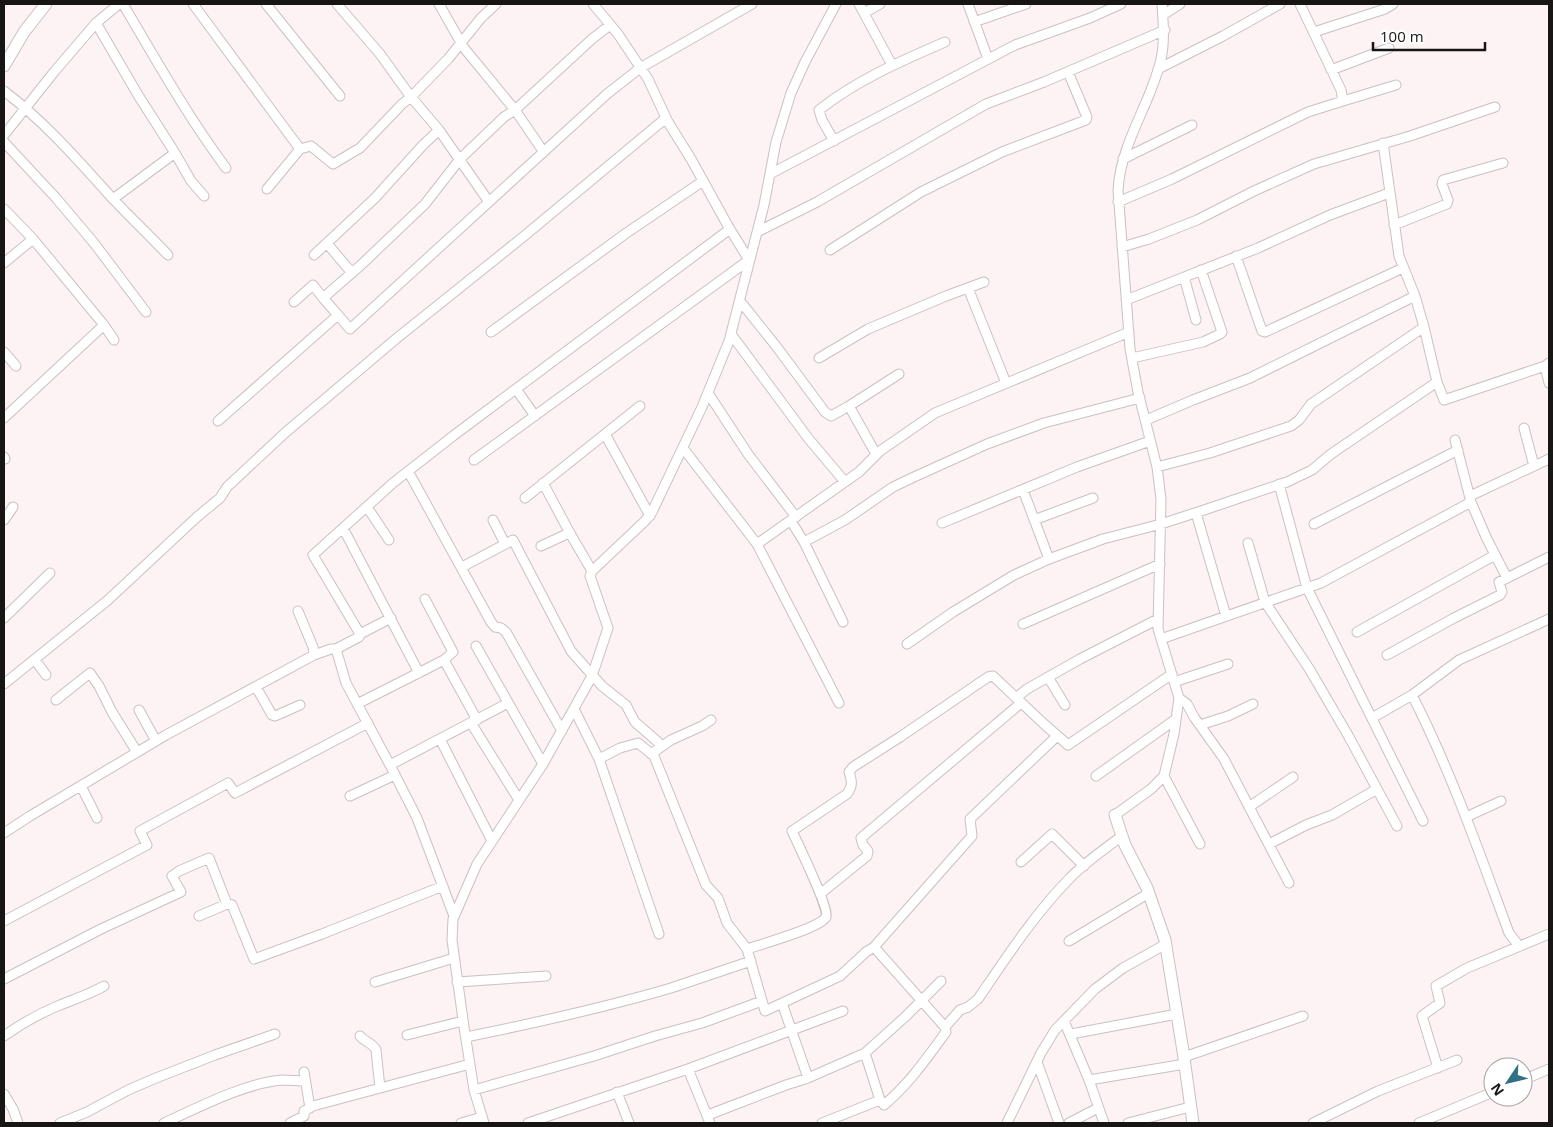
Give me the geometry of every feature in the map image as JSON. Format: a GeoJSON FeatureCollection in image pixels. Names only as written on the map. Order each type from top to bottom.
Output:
{"type":"FeatureCollection","features":[{"type":"Feature","properties":{"kind":"street"},"geometry":{"type":"LineString","coordinates":[[4,66],[24,32],[46,4]]}},
{"type":"Feature","properties":{"kind":"street"},"geometry":{"type":"LineString","coordinates":[[4,135],[96,23],[119,4]]}},
{"type":"Feature","properties":{"kind":"street"},"geometry":{"type":"LineString","coordinates":[[124,4],[209,145],[226,168]]}},
{"type":"Feature","properties":{"kind":"street"},"geometry":{"type":"LineString","coordinates":[[193,4],[300,149]]}},
{"type":"Feature","properties":{"kind":"street"},"geometry":{"type":"LineString","coordinates":[[266,4],[340,96]]}},
{"type":"Feature","properties":{"kind":"street"},"geometry":{"type":"LineString","coordinates":[[337,4],[380,54],[411,97],[439,130],[489,202]]}},
{"type":"Feature","properties":{"kind":"street"},"geometry":{"type":"LineString","coordinates":[[439,4],[462,43],[515,110],[543,151]]}},
{"type":"Feature","properties":{"kind":"street"},"geometry":{"type":"LineString","coordinates":[[267,189],[300,149],[310,146],[333,164],[360,148],[411,97],[462,43],[481,18],[496,4]]}},
{"type":"Feature","properties":{"kind":"street"},"geometry":{"type":"LineString","coordinates":[[593,4],[648,79],[666,118],[749,260]]}},
{"type":"Feature","properties":{"kind":"street"},"geometry":{"type":"LineString","coordinates":[[294,302],[313,285],[350,329],[607,94],[640,68],[752,4]]}},
{"type":"Feature","properties":{"kind":"street"},"geometry":{"type":"LineString","coordinates":[[461,1123],[483,1120],[474,1090],[457,982],[452,940],[454,916],[477,864],[543,764],[592,676],[608,628],[590,576],[592,571],[650,516],[708,393],[731,334],[740,301],[776,142],[805,62],[836,4]]}},
{"type":"Feature","properties":{"kind":"street"},"geometry":{"type":"LineString","coordinates":[[859,4],[892,65]]}},
{"type":"Feature","properties":{"kind":"street"},"geometry":{"type":"LineString","coordinates":[[864,13],[880,4]]}},
{"type":"Feature","properties":{"kind":"street"},"geometry":{"type":"LineString","coordinates":[[968,4],[988,59]]}},
{"type":"Feature","properties":{"kind":"street"},"geometry":{"type":"LineString","coordinates":[[974,22],[1026,4]]}},
{"type":"Feature","properties":{"kind":"street"},"geometry":{"type":"LineString","coordinates":[[770,174],[1028,39],[1090,18],[1104,7],[1121,4]]}},
{"type":"Feature","properties":{"kind":"street"},"geometry":{"type":"LineString","coordinates":[[1162,4],[1165,30],[1162,56],[1118,175],[1118,202],[1132,358],[1157,467],[1161,499],[1158,629],[1179,698],[1174,734],[1164,776],[1151,790],[1114,815],[1124,845],[1149,893],[1166,944],[1193,1123]]}},
{"type":"Feature","properties":{"kind":"street"},"geometry":{"type":"LineString","coordinates":[[1163,15],[1180,4]]}},
{"type":"Feature","properties":{"kind":"street"},"geometry":{"type":"LineString","coordinates":[[1158,69],[1280,4]]}},
{"type":"Feature","properties":{"kind":"street"},"geometry":{"type":"LineString","coordinates":[[1300,4],[1341,90],[1343,101]]}},
{"type":"Feature","properties":{"kind":"street"},"geometry":{"type":"LineString","coordinates":[[1314,32],[1385,9],[1393,4]]}},
{"type":"Feature","properties":{"kind":"street"},"geometry":{"type":"LineString","coordinates":[[96,23],[191,181],[204,196]]}},
{"type":"Feature","properties":{"kind":"street"},"geometry":{"type":"LineString","coordinates":[[323,298],[424,204],[460,159],[504,117],[515,110],[610,25]]}},
{"type":"Feature","properties":{"kind":"street"},"geometry":{"type":"LineString","coordinates":[[756,232],[817,202],[986,104],[1068,72],[1165,30]]}},
{"type":"Feature","properties":{"kind":"street"},"geometry":{"type":"LineString","coordinates":[[834,141],[822,120],[819,110],[832,99],[892,65],[945,42]]}},
{"type":"Feature","properties":{"kind":"street"},"geometry":{"type":"LineString","coordinates":[[1331,70],[1389,48]]}},
{"type":"Feature","properties":{"kind":"street"},"geometry":{"type":"LineString","coordinates":[[830,250],[921,192],[1002,152],[1082,123],[1087,117],[1068,72]]}},
{"type":"Feature","properties":{"kind":"street"},"geometry":{"type":"LineString","coordinates":[[1118,202],[1172,179],[1308,112],[1396,85]]}},
{"type":"Feature","properties":{"kind":"street"},"geometry":{"type":"LineString","coordinates":[[4,91],[26,108],[72,153],[168,255]]}},
{"type":"Feature","properties":{"kind":"street"},"geometry":{"type":"LineString","coordinates":[[1122,247],[1150,239],[1197,220],[1254,191],[1314,164],[1449,124],[1495,107]]}},
{"type":"Feature","properties":{"kind":"street"},"geometry":{"type":"LineString","coordinates":[[4,684],[108,600],[220,498],[227,487],[308,413],[666,118]]}},
{"type":"Feature","properties":{"kind":"street"},"geometry":{"type":"LineString","coordinates":[[1123,159],[1192,125]]}},
{"type":"Feature","properties":{"kind":"street"},"geometry":{"type":"LineString","coordinates":[[314,255],[375,198],[439,130]]}},
{"type":"Feature","properties":{"kind":"street"},"geometry":{"type":"LineString","coordinates":[[4,142],[88,235],[146,312]]}},
{"type":"Feature","properties":{"kind":"street"},"geometry":{"type":"LineString","coordinates":[[1383,143],[1399,256],[1415,296],[1437,382],[1444,400],[1547,364],[1549,383]]}},
{"type":"Feature","properties":{"kind":"street"},"geometry":{"type":"LineString","coordinates":[[114,199],[175,153]]}},
{"type":"Feature","properties":{"kind":"street"},"geometry":{"type":"LineString","coordinates":[[1394,225],[1447,204],[1448,200],[1442,184],[1444,180],[1503,163]]}},
{"type":"Feature","properties":{"kind":"street"},"geometry":{"type":"LineString","coordinates":[[491,332],[703,181]]}},
{"type":"Feature","properties":{"kind":"street"},"geometry":{"type":"LineString","coordinates":[[1126,300],[1258,248],[1330,215],[1389,193]]}},
{"type":"Feature","properties":{"kind":"street"},"geometry":{"type":"LineString","coordinates":[[4,209],[33,239],[104,325],[114,340]]}},
{"type":"Feature","properties":{"kind":"street"},"geometry":{"type":"LineString","coordinates":[[360,634],[313,555],[408,471],[730,229]]}},
{"type":"Feature","properties":{"kind":"street"},"geometry":{"type":"LineString","coordinates":[[4,263],[33,239]]}},
{"type":"Feature","properties":{"kind":"street"},"geometry":{"type":"LineString","coordinates":[[330,247],[352,273]]}},
{"type":"Feature","properties":{"kind":"street"},"geometry":{"type":"LineString","coordinates":[[1236,256],[1262,331],[1265,332],[1403,268]]}},
{"type":"Feature","properties":{"kind":"street"},"geometry":{"type":"LineString","coordinates":[[474,460],[749,260]]}},
{"type":"Feature","properties":{"kind":"street"},"geometry":{"type":"LineString","coordinates":[[1132,358],[1203,342],[1222,332],[1201,270]]}},
{"type":"Feature","properties":{"kind":"street"},"geometry":{"type":"LineString","coordinates":[[1184,277],[1196,320]]}},
{"type":"Feature","properties":{"kind":"street"},"geometry":{"type":"LineString","coordinates":[[819,358],[868,329],[984,282]]}},
{"type":"Feature","properties":{"kind":"street"},"geometry":{"type":"LineString","coordinates":[[968,288],[1006,383]]}},
{"type":"Feature","properties":{"kind":"street"},"geometry":{"type":"LineString","coordinates":[[1146,420],[1250,378],[1415,296]]}},
{"type":"Feature","properties":{"kind":"street"},"geometry":{"type":"LineString","coordinates":[[740,301],[825,412],[831,416],[899,374]]}},
{"type":"Feature","properties":{"kind":"street"},"geometry":{"type":"LineString","coordinates":[[218,421],[338,315]]}},
{"type":"Feature","properties":{"kind":"street"},"geometry":{"type":"LineString","coordinates":[[4,418],[104,325]]}},
{"type":"Feature","properties":{"kind":"street"},"geometry":{"type":"LineString","coordinates":[[1157,467],[1210,453],[1291,426],[1299,420],[1311,404],[1424,327]]}},
{"type":"Feature","properties":{"kind":"street"},"geometry":{"type":"LineString","coordinates":[[757,544],[859,472],[876,454],[935,413],[1129,332]]}},
{"type":"Feature","properties":{"kind":"street"},"geometry":{"type":"LineString","coordinates":[[731,334],[803,431],[845,482]]}},
{"type":"Feature","properties":{"kind":"street"},"geometry":{"type":"LineString","coordinates":[[4,352],[16,366]]}},
{"type":"Feature","properties":{"kind":"street"},"geometry":{"type":"LineString","coordinates":[[907,644],[953,612],[1014,575],[1049,559],[1103,539],[1196,513],[1279,484],[1312,470],[1331,454],[1437,382]]}},
{"type":"Feature","properties":{"kind":"street"},"geometry":{"type":"LineString","coordinates":[[516,389],[535,416]]}},
{"type":"Feature","properties":{"kind":"street"},"geometry":{"type":"LineString","coordinates":[[708,393],[794,519],[843,622]]}},
{"type":"Feature","properties":{"kind":"street"},"geometry":{"type":"LineString","coordinates":[[804,542],[845,520],[893,487],[987,444],[1044,423],[1140,398]]}},
{"type":"Feature","properties":{"kind":"street"},"geometry":{"type":"LineString","coordinates":[[525,498],[640,406]]}},
{"type":"Feature","properties":{"kind":"street"},"geometry":{"type":"LineString","coordinates":[[849,406],[876,454]]}},
{"type":"Feature","properties":{"kind":"street"},"geometry":{"type":"LineString","coordinates":[[1524,428],[1534,466]]}},
{"type":"Feature","properties":{"kind":"street"},"geometry":{"type":"LineString","coordinates":[[606,434],[650,516]]}},
{"type":"Feature","properties":{"kind":"street"},"geometry":{"type":"LineString","coordinates":[[1455,440],[1470,499],[1507,578]]}},
{"type":"Feature","properties":{"kind":"street"},"geometry":{"type":"LineString","coordinates":[[942,523],[1078,467],[1150,441]]}},
{"type":"Feature","properties":{"kind":"street"},"geometry":{"type":"LineString","coordinates":[[682,448],[757,544],[840,703]]}},
{"type":"Feature","properties":{"kind":"street"},"geometry":{"type":"LineString","coordinates":[[1314,524],[1458,450]]}},
{"type":"Feature","properties":{"kind":"street"},"geometry":{"type":"LineString","coordinates":[[1161,640],[1321,583],[1470,499],[1549,460]]}},
{"type":"Feature","properties":{"kind":"street"},"geometry":{"type":"LineString","coordinates":[[408,471],[494,627],[501,628],[506,632],[562,731]]}},
{"type":"Feature","properties":{"kind":"street"},"geometry":{"type":"LineString","coordinates":[[543,483],[569,533],[592,571]]}},
{"type":"Feature","properties":{"kind":"street"},"geometry":{"type":"LineString","coordinates":[[1279,484],[1307,588],[1423,821]]}},
{"type":"Feature","properties":{"kind":"street"},"geometry":{"type":"LineString","coordinates":[[1023,490],[1049,559]]}},
{"type":"Feature","properties":{"kind":"street"},"geometry":{"type":"LineString","coordinates":[[1034,520],[1092,498]]}},
{"type":"Feature","properties":{"kind":"street"},"geometry":{"type":"LineString","coordinates":[[4,520],[13,507]]}},
{"type":"Feature","properties":{"kind":"street"},"geometry":{"type":"LineString","coordinates":[[367,507],[389,540]]}},
{"type":"Feature","properties":{"kind":"street"},"geometry":{"type":"LineString","coordinates":[[1196,513],[1226,616]]}},
{"type":"Feature","properties":{"kind":"street"},"geometry":{"type":"LineString","coordinates":[[493,520],[505,544]]}},
{"type":"Feature","properties":{"kind":"street"},"geometry":{"type":"LineString","coordinates":[[343,528],[420,673]]}},
{"type":"Feature","properties":{"kind":"street"},"geometry":{"type":"LineString","coordinates":[[541,546],[569,533]]}},
{"type":"Feature","properties":{"kind":"street"},"geometry":{"type":"LineString","coordinates":[[462,567],[513,540],[571,650],[592,676],[626,705],[635,722],[658,742]]}},
{"type":"Feature","properties":{"kind":"street"},"geometry":{"type":"LineString","coordinates":[[1248,543],[1265,602],[1310,670],[1397,826]]}},
{"type":"Feature","properties":{"kind":"street"},"geometry":{"type":"LineString","coordinates":[[1357,632],[1495,555]]}},
{"type":"Feature","properties":{"kind":"street"},"geometry":{"type":"LineString","coordinates":[[1387,655],[1500,595],[1502,592],[1499,582],[1549,557]]}},
{"type":"Feature","properties":{"kind":"street"},"geometry":{"type":"LineString","coordinates":[[1023,624],[1160,564]]}},
{"type":"Feature","properties":{"kind":"street"},"geometry":{"type":"LineString","coordinates":[[4,618],[50,574]]}},
{"type":"Feature","properties":{"kind":"street"},"geometry":{"type":"LineString","coordinates":[[357,704],[444,660],[452,652],[425,599]]}},
{"type":"Feature","properties":{"kind":"street"},"geometry":{"type":"LineString","coordinates":[[298,611],[313,647],[314,656]]}},
{"type":"Feature","properties":{"kind":"street"},"geometry":{"type":"LineString","coordinates":[[4,833],[156,741],[314,656],[359,637],[360,634],[391,618]]}},
{"type":"Feature","properties":{"kind":"street"},"geometry":{"type":"LineString","coordinates":[[820,894],[867,856],[868,851],[863,845],[861,838],[1018,701],[1027,689],[1158,619]]}},
{"type":"Feature","properties":{"kind":"street"},"geometry":{"type":"LineString","coordinates":[[1372,718],[1412,694],[1460,660],[1549,619]]}},
{"type":"Feature","properties":{"kind":"street"},"geometry":{"type":"LineString","coordinates":[[476,646],[543,764]]}},
{"type":"Feature","properties":{"kind":"street"},"geometry":{"type":"LineString","coordinates":[[336,648],[346,683],[418,818],[454,916]]}},
{"type":"Feature","properties":{"kind":"street"},"geometry":{"type":"LineString","coordinates":[[35,660],[46,675]]}},
{"type":"Feature","properties":{"kind":"street"},"geometry":{"type":"LineString","coordinates":[[444,660],[474,721],[519,800]]}},
{"type":"Feature","properties":{"kind":"street"},"geometry":{"type":"LineString","coordinates":[[747,949],[812,927],[825,919],[827,912],[792,831],[847,794],[851,789],[850,772],[853,767],[988,677],[993,676],[1068,745],[1173,678],[1228,664]]}},
{"type":"Feature","properties":{"kind":"street"},"geometry":{"type":"LineString","coordinates":[[56,700],[90,674],[100,686],[112,712],[137,752]]}},
{"type":"Feature","properties":{"kind":"street"},"geometry":{"type":"LineString","coordinates":[[1048,677],[1065,705]]}},
{"type":"Feature","properties":{"kind":"street"},"geometry":{"type":"LineString","coordinates":[[256,687],[272,715],[281,714],[300,705]]}},
{"type":"Feature","properties":{"kind":"street"},"geometry":{"type":"LineString","coordinates":[[1412,694],[1466,817],[1509,933],[1519,946]]}},
{"type":"Feature","properties":{"kind":"street"},"geometry":{"type":"LineString","coordinates":[[1179,698],[1187,704],[1224,759],[1289,883]]}},
{"type":"Feature","properties":{"kind":"street"},"geometry":{"type":"LineString","coordinates":[[390,765],[508,703]]}},
{"type":"Feature","properties":{"kind":"street"},"geometry":{"type":"LineString","coordinates":[[1200,725],[1228,716],[1253,704]]}},
{"type":"Feature","properties":{"kind":"street"},"geometry":{"type":"LineString","coordinates":[[574,709],[598,759],[659,934]]}},
{"type":"Feature","properties":{"kind":"street"},"geometry":{"type":"LineString","coordinates":[[138,710],[156,741]]}},
{"type":"Feature","properties":{"kind":"street"},"geometry":{"type":"LineString","coordinates":[[1096,776],[1176,719]]}},
{"type":"Feature","properties":{"kind":"street"},"geometry":{"type":"LineString","coordinates":[[651,754],[671,740],[711,720]]}},
{"type":"Feature","properties":{"kind":"street"},"geometry":{"type":"LineString","coordinates":[[4,921],[147,845],[140,831],[228,783],[235,793],[368,723]]}},
{"type":"Feature","properties":{"kind":"street"},"geometry":{"type":"LineString","coordinates":[[598,759],[620,748],[638,743],[654,756],[706,885],[718,898],[727,923],[747,949],[765,1010],[840,976],[874,947],[972,836],[970,818],[1057,736]]}},
{"type":"Feature","properties":{"kind":"street"},"geometry":{"type":"LineString","coordinates":[[440,739],[492,841]]}},
{"type":"Feature","properties":{"kind":"street"},"geometry":{"type":"LineString","coordinates":[[350,796],[396,775]]}},
{"type":"Feature","properties":{"kind":"street"},"geometry":{"type":"LineString","coordinates":[[1164,776],[1200,844]]}},
{"type":"Feature","properties":{"kind":"street"},"geometry":{"type":"LineString","coordinates":[[1248,806],[1293,777]]}},
{"type":"Feature","properties":{"kind":"street"},"geometry":{"type":"LineString","coordinates":[[80,786],[98,818]]}},
{"type":"Feature","properties":{"kind":"street"},"geometry":{"type":"LineString","coordinates":[[1269,844],[1306,825],[1332,815],[1377,789]]}},
{"type":"Feature","properties":{"kind":"street"},"geometry":{"type":"LineString","coordinates":[[1466,817],[1501,801]]}},
{"type":"Feature","properties":{"kind":"street"},"geometry":{"type":"LineString","coordinates":[[1021,862],[1052,834],[1084,866]]}},
{"type":"Feature","properties":{"kind":"street"},"geometry":{"type":"LineString","coordinates":[[945,1027],[960,1010],[968,1007],[978,999],[1027,929],[1068,880],[1122,836]]}},
{"type":"Feature","properties":{"kind":"street"},"geometry":{"type":"LineString","coordinates":[[4,978],[101,929],[181,892],[172,876],[209,858],[227,904]]}},
{"type":"Feature","properties":{"kind":"street"},"geometry":{"type":"LineString","coordinates":[[199,916],[227,904],[232,905],[254,959],[443,886]]}},
{"type":"Feature","properties":{"kind":"street"},"geometry":{"type":"LineString","coordinates":[[1069,941],[1149,893]]}},
{"type":"Feature","properties":{"kind":"street"},"geometry":{"type":"LineString","coordinates":[[1438,1068],[1422,1016],[1440,1003],[1436,986],[1467,968],[1549,934]]}},
{"type":"Feature","properties":{"kind":"street"},"geometry":{"type":"LineString","coordinates":[[1007,1123],[1055,1030],[1094,989],[1116,973],[1166,944]]}},
{"type":"Feature","properties":{"kind":"street"},"geometry":{"type":"LineString","coordinates":[[865,1053],[880,1100],[884,1105],[901,1091],[922,1066],[946,1032],[945,1027],[874,947]]}},
{"type":"Feature","properties":{"kind":"street"},"geometry":{"type":"LineString","coordinates":[[375,982],[454,958]]}},
{"type":"Feature","properties":{"kind":"street"},"geometry":{"type":"LineString","coordinates":[[466,1037],[536,1023],[621,1002],[751,960]]}},
{"type":"Feature","properties":{"kind":"street"},"geometry":{"type":"LineString","coordinates":[[457,982],[546,976]]}},
{"type":"Feature","properties":{"kind":"street"},"geometry":{"type":"LineString","coordinates":[[688,1069],[709,1119],[865,1053],[884,1038],[941,980]]}},
{"type":"Feature","properties":{"kind":"street"},"geometry":{"type":"LineString","coordinates":[[4,1036],[42,1014],[91,994],[104,986]]}},
{"type":"Feature","properties":{"kind":"street"},"geometry":{"type":"LineString","coordinates":[[474,1090],[702,1023],[762,1001]]}},
{"type":"Feature","properties":{"kind":"street"},"geometry":{"type":"LineString","coordinates":[[782,1003],[808,1078]]}},
{"type":"Feature","properties":{"kind":"street"},"geometry":{"type":"LineString","coordinates":[[528,1123],[688,1069],[843,1011]]}},
{"type":"Feature","properties":{"kind":"street"},"geometry":{"type":"LineString","coordinates":[[1071,1034],[1177,1014]]}},
{"type":"Feature","properties":{"kind":"street"},"geometry":{"type":"LineString","coordinates":[[1089,1080],[1184,1060],[1303,1016]]}},
{"type":"Feature","properties":{"kind":"street"},"geometry":{"type":"LineString","coordinates":[[407,1035],[463,1021]]}},
{"type":"Feature","properties":{"kind":"street"},"geometry":{"type":"LineString","coordinates":[[1064,1021],[1071,1034],[1104,1123]]}},
{"type":"Feature","properties":{"kind":"street"},"geometry":{"type":"LineString","coordinates":[[60,1123],[156,1078],[275,1034]]}},
{"type":"Feature","properties":{"kind":"street"},"geometry":{"type":"LineString","coordinates":[[360,1036],[363,1040],[374,1046],[376,1050],[380,1088]]}},
{"type":"Feature","properties":{"kind":"street"},"geometry":{"type":"LineString","coordinates":[[1313,1123],[1378,1091],[1457,1060]]}},
{"type":"Feature","properties":{"kind":"street"},"geometry":{"type":"LineString","coordinates":[[1037,1062],[1059,1123]]}},
{"type":"Feature","properties":{"kind":"street"},"geometry":{"type":"LineString","coordinates":[[290,1123],[302,1118],[304,1111],[310,1108],[470,1064]]}},
{"type":"Feature","properties":{"kind":"street"},"geometry":{"type":"LineString","coordinates":[[1533,1076],[1549,1069]]}},
{"type":"Feature","properties":{"kind":"street"},"geometry":{"type":"LineString","coordinates":[[164,1123],[252,1086],[305,1076],[310,1108]]}},
{"type":"Feature","properties":{"kind":"street"},"geometry":{"type":"LineString","coordinates":[[617,1092],[629,1123]]}},
{"type":"Feature","properties":{"kind":"street"},"geometry":{"type":"LineString","coordinates":[[4,1094],[13,1109],[18,1123]]}},
{"type":"Feature","properties":{"kind":"street"},"geometry":{"type":"LineString","coordinates":[[1419,1123],[1483,1096]]}},
{"type":"Feature","properties":{"kind":"street"},"geometry":{"type":"LineString","coordinates":[[822,1123],[880,1100]]}},
{"type":"Feature","properties":{"kind":"street"},"geometry":{"type":"LineString","coordinates":[[1128,1123],[1190,1107]]}},
{"type":"Feature","properties":{"kind":"street"},"geometry":{"type":"LineString","coordinates":[[1069,1123],[1098,1108]]}}]}
